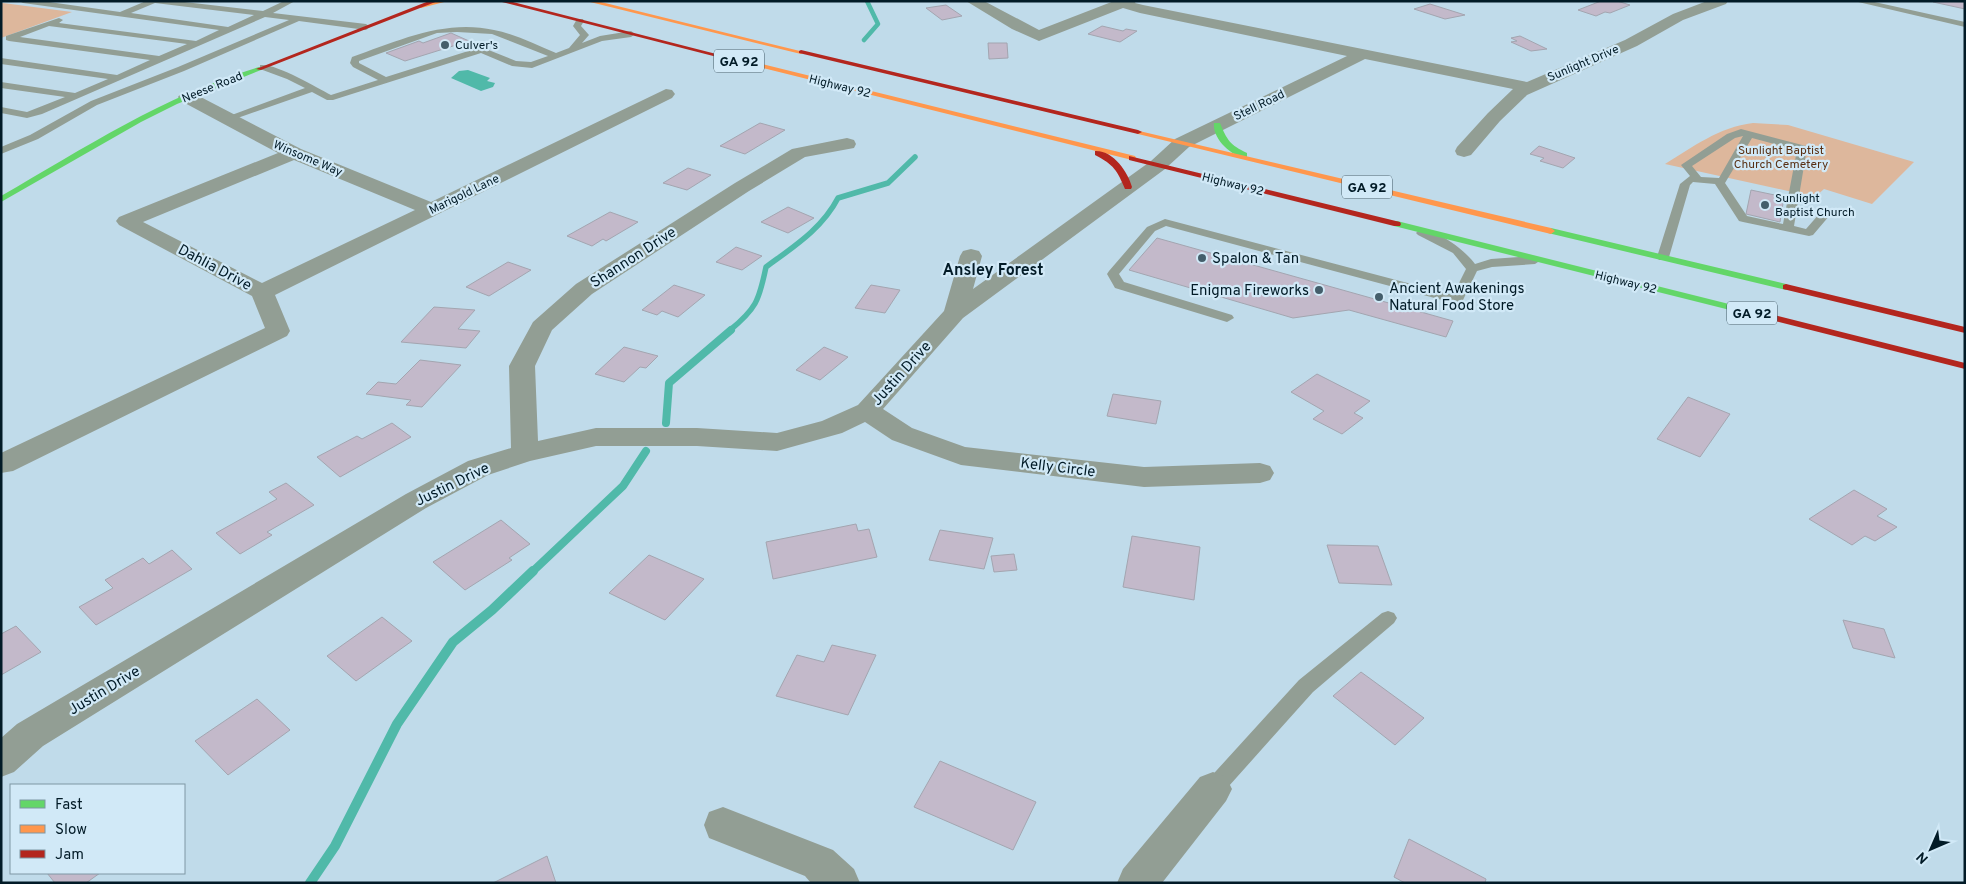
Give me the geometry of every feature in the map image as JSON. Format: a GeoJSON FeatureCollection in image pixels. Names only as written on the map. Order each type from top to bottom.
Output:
{"type":"FeatureCollection","features":[{"type":"Feature","properties":{"kind":"main road","name":"Neese Road"},"geometry":{"type":"LineString","coordinates":[[1,200],[138,120],[187,97],[435,1]]}},
{"type":"Feature","properties":{"kind":"main road"},"geometry":{"type":"LineString","coordinates":[[421,6],[445,1]]}},
{"type":"Feature","properties":{"kind":"main road","name":"Highway 92"},"geometry":{"type":"LineString","coordinates":[[501,1],[1965,366]]}},
{"type":"Feature","properties":{"kind":"main road"},"geometry":{"type":"LineString","coordinates":[[546,1],[652,25],[726,34]]}},
{"type":"Feature","properties":{"kind":"main road","name":"Highway 92"},"geometry":{"type":"LineString","coordinates":[[589,1],[1965,330]]}},
{"type":"Feature","properties":{"kind":"main road"},"geometry":{"type":"LineString","coordinates":[[1217,125],[1218,133],[1224,143],[1255,160]]}},
{"type":"Feature","properties":{"kind":"main road"},"geometry":{"type":"LineString","coordinates":[[1081,146],[1115,163],[1126,176],[1128,188]]}},
{"type":"Feature","properties":{"kind":"street"},"geometry":{"type":"LineString","coordinates":[[973,1],[1017,26],[1040,36],[1125,2],[1140,9],[1527,87]]}},
{"type":"Feature","properties":{"kind":"street","name":"Sunlight Drive"},"geometry":{"type":"LineString","coordinates":[[1464,151],[1494,116],[1516,94],[1527,87],[1631,43],[1678,18],[1720,1]]}},
{"type":"Feature","properties":{"kind":"street","name":"Stell Road"},"geometry":{"type":"LineString","coordinates":[[1158,165],[1182,143],[1365,53]]}},
{"type":"Feature","properties":{"kind":"street","name":"Marigold Lane"},"geometry":{"type":"LineString","coordinates":[[262,292],[666,94]]}},
{"type":"Feature","properties":{"kind":"street","name":"Winsome Way"},"geometry":{"type":"LineString","coordinates":[[187,97],[294,153],[432,210]]}},
{"type":"Feature","properties":{"kind":"street","name":"Shannon Drive"},"geometry":{"type":"LineString","coordinates":[[525,452],[522,366],[542,327],[584,288],[742,187],[799,153],[847,144]]}},
{"type":"Feature","properties":{"kind":"street","name":"Dahlia Drive"},"geometry":{"type":"LineString","coordinates":[[3,464],[278,332],[262,292],[126,221],[294,153]]}},
{"type":"Feature","properties":{"kind":"street","name":"Justin Drive"},"geometry":{"type":"LineString","coordinates":[[1,761],[30,735],[416,500],[478,468],[525,452],[596,437],[697,437],[777,442],[832,427],[867,411],[955,313],[1158,165]]}},
{"type":"Feature","properties":{"kind":"street","name":"Justin Drive"},"geometry":{"type":"LineString","coordinates":[[955,313],[971,256]]}},
{"type":"Feature","properties":{"kind":"street","name":"Kelly Circle"},"geometry":{"type":"LineString","coordinates":[[867,411],[902,434],[961,456],[1144,477],[1260,473]]}},
{"type":"Feature","properties":{"kind":"street"},"geometry":{"type":"LineString","coordinates":[[1137,883],[1213,789]]}},
{"type":"Feature","properties":{"kind":"street"},"geometry":{"type":"LineString","coordinates":[[723,825],[819,863],[840,883]]}},
{"type":"Feature","properties":{"kind":"lane"},"geometry":{"type":"LineString","coordinates":[[24,1],[230,29]]}},
{"type":"Feature","properties":{"kind":"lane"},"geometry":{"type":"LineString","coordinates":[[120,14],[154,1],[366,27]]}},
{"type":"Feature","properties":{"kind":"lane"},"geometry":{"type":"LineString","coordinates":[[1,110],[27,115],[38,112],[292,1]]}},
{"type":"Feature","properties":{"kind":"lane"},"geometry":{"type":"LineString","coordinates":[[1858,1],[1965,25]]}},
{"type":"Feature","properties":{"kind":"lane"},"geometry":{"type":"LineString","coordinates":[[5,40],[86,10]]}},
{"type":"Feature","properties":{"kind":"lane"},"geometry":{"type":"LineString","coordinates":[[1,151],[34,137],[94,103],[180,69],[298,18]]}},
{"type":"Feature","properties":{"kind":"lane"},"geometry":{"type":"LineString","coordinates":[[572,48],[584,35],[577,26],[580,21]]}},
{"type":"Feature","properties":{"kind":"lane"},"geometry":{"type":"LineString","coordinates":[[49,24],[196,43]]}},
{"type":"Feature","properties":{"kind":"lane"},"geometry":{"type":"LineString","coordinates":[[385,80],[356,65],[354,63],[355,59],[443,30],[457,29],[493,32],[556,56]]}},
{"type":"Feature","properties":{"kind":"lane"},"geometry":{"type":"LineString","coordinates":[[263,66],[290,77],[330,98],[481,50],[522,66],[532,65],[572,48],[600,39],[631,34]]}},
{"type":"Feature","properties":{"kind":"lane"},"geometry":{"type":"LineString","coordinates":[[5,40],[160,59]]}},
{"type":"Feature","properties":{"kind":"lane"},"geometry":{"type":"LineString","coordinates":[[1,61],[117,78]]}},
{"type":"Feature","properties":{"kind":"lane"},"geometry":{"type":"LineString","coordinates":[[1,85],[76,96]]}},
{"type":"Feature","properties":{"kind":"lane"},"geometry":{"type":"LineString","coordinates":[[226,118],[312,89]]}},
{"type":"Feature","properties":{"kind":"lane"},"geometry":{"type":"LineString","coordinates":[[1697,178],[1686,165],[1731,136],[1741,132],[1802,148],[1788,228]]}},
{"type":"Feature","properties":{"kind":"lane"},"geometry":{"type":"LineString","coordinates":[[1663,257],[1687,181],[1697,178],[1723,180],[1749,134]]}},
{"type":"Feature","properties":{"kind":"lane"},"geometry":{"type":"LineString","coordinates":[[1719,181],[1743,219],[1809,233],[1824,216]]}},
{"type":"Feature","properties":{"kind":"lane"},"geometry":{"type":"LineString","coordinates":[[1227,318],[1119,285],[1112,274],[1151,229],[1165,222],[1457,300],[1472,269],[1491,263],[1539,260]]}},
{"type":"Feature","properties":{"kind":"lane"},"geometry":{"type":"LineString","coordinates":[[1409,228],[1454,248],[1468,261],[1472,269]]}},
{"type":"Feature","properties":{"kind":"lane"},"geometry":{"type":"LineString","coordinates":[[1213,789],[1306,686],[1388,618]]}},
{"type":"Feature","properties":{"kind":"green space"},"geometry":{"type":"Polygon","coordinates":[[[1,3],[3,3],[72,12],[1,38],[1,3]]]}},
{"type":"Feature","properties":{"kind":"green space","name":"Sunlight Baptist Church Cemetery"},"geometry":{"type":"Polygon","coordinates":[[[1753,123],[1788,125],[1914,162],[1872,204],[1824,189],[1815,197],[1665,164],[1718,133],[1753,123]]]}},
{"type":"Feature","properties":{"kind":"shaded area"},"geometry":{"type":"Polygon","coordinates":[[[468,70],[490,78],[487,81],[495,83],[493,87],[481,91],[451,78],[459,71],[468,70]]]}},
{"type":"Feature","properties":{"kind":"building"},"geometry":{"type":"Polygon","coordinates":[[[1601,1],[1617,1],[1630,5],[1596,16],[1578,10],[1601,1]]]}},
{"type":"Feature","properties":{"kind":"building"},"geometry":{"type":"Polygon","coordinates":[[[1933,2],[1965,2],[1965,9],[1933,2]]]}},
{"type":"Feature","properties":{"kind":"building"},"geometry":{"type":"Polygon","coordinates":[[[1430,4],[1465,15],[1445,19],[1414,9],[1430,4]]]}},
{"type":"Feature","properties":{"kind":"building"},"geometry":{"type":"Polygon","coordinates":[[[946,5],[962,16],[942,20],[926,8],[946,5]]]}},
{"type":"Feature","properties":{"kind":"building"},"geometry":{"type":"Polygon","coordinates":[[[1102,26],[1123,31],[1126,29],[1137,31],[1120,42],[1088,34],[1102,26]]]}},
{"type":"Feature","properties":{"kind":"building"},"geometry":{"type":"Polygon","coordinates":[[[451,33],[469,41],[405,61],[386,53],[419,41],[423,43],[451,33]]]}},
{"type":"Feature","properties":{"kind":"building"},"geometry":{"type":"Polygon","coordinates":[[[1520,36],[1547,49],[1531,51],[1511,42],[1517,41],[1511,38],[1520,36]]]}},
{"type":"Feature","properties":{"kind":"building"},"geometry":{"type":"Polygon","coordinates":[[[988,43],[1007,43],[1008,58],[989,59],[988,43]]]}},
{"type":"Feature","properties":{"kind":"building"},"geometry":{"type":"Polygon","coordinates":[[[760,123],[785,130],[745,154],[720,146],[760,123]]]}},
{"type":"Feature","properties":{"kind":"building"},"geometry":{"type":"Polygon","coordinates":[[[1539,146],[1575,158],[1563,168],[1540,161],[1544,158],[1530,154],[1539,146]]]}},
{"type":"Feature","properties":{"kind":"building"},"geometry":{"type":"Polygon","coordinates":[[[688,168],[711,175],[687,190],[663,183],[688,168]]]}},
{"type":"Feature","properties":{"kind":"building","name":"Sunlight Baptist Church"},"geometry":{"type":"Polygon","coordinates":[[[1751,190],[1784,197],[1780,222],[1746,214],[1751,190]]]}},
{"type":"Feature","properties":{"kind":"building"},"geometry":{"type":"Polygon","coordinates":[[[788,207],[814,218],[788,233],[761,222],[788,207]]]}},
{"type":"Feature","properties":{"kind":"building"},"geometry":{"type":"Polygon","coordinates":[[[610,212],[638,222],[606,241],[603,239],[592,246],[567,236],[610,212]]]}},
{"type":"Feature","properties":{"kind":"building"},"geometry":{"type":"Polygon","coordinates":[[[1157,238],[1453,321],[1446,337],[1349,310],[1293,318],[1129,270],[1157,238]]]}},
{"type":"Feature","properties":{"kind":"building"},"geometry":{"type":"Polygon","coordinates":[[[736,247],[762,256],[742,270],[716,262],[736,247]]]}},
{"type":"Feature","properties":{"kind":"building"},"geometry":{"type":"Polygon","coordinates":[[[508,262],[531,270],[489,296],[466,287],[508,262]]]}},
{"type":"Feature","properties":{"kind":"building"},"geometry":{"type":"Polygon","coordinates":[[[674,285],[705,295],[678,317],[662,311],[657,315],[642,310],[674,285]]]}},
{"type":"Feature","properties":{"kind":"building"},"geometry":{"type":"Polygon","coordinates":[[[871,285],[900,290],[885,313],[855,308],[871,285]]]}},
{"type":"Feature","properties":{"kind":"building"},"geometry":{"type":"Polygon","coordinates":[[[434,307],[475,310],[458,329],[480,331],[466,348],[401,342],[434,307]]]}},
{"type":"Feature","properties":{"kind":"building"},"geometry":{"type":"Polygon","coordinates":[[[624,347],[658,356],[646,368],[640,367],[624,382],[595,374],[624,347]]]}},
{"type":"Feature","properties":{"kind":"building"},"geometry":{"type":"Polygon","coordinates":[[[824,347],[848,357],[820,380],[796,370],[824,347]]]}},
{"type":"Feature","properties":{"kind":"building"},"geometry":{"type":"Polygon","coordinates":[[[420,360],[461,365],[422,407],[406,405],[411,400],[366,394],[378,382],[396,384],[420,360]]]}},
{"type":"Feature","properties":{"kind":"building"},"geometry":{"type":"Polygon","coordinates":[[[1317,374],[1370,401],[1354,413],[1363,418],[1342,434],[1313,419],[1324,411],[1291,392],[1317,374]]]}},
{"type":"Feature","properties":{"kind":"building"},"geometry":{"type":"Polygon","coordinates":[[[1113,394],[1161,401],[1156,424],[1107,416],[1113,394]]]}},
{"type":"Feature","properties":{"kind":"building"},"geometry":{"type":"Polygon","coordinates":[[[1688,397],[1730,414],[1700,457],[1657,439],[1688,397]]]}},
{"type":"Feature","properties":{"kind":"building"},"geometry":{"type":"Polygon","coordinates":[[[392,423],[411,437],[340,477],[317,457],[357,436],[362,439],[392,423]]]}},
{"type":"Feature","properties":{"kind":"building"},"geometry":{"type":"Polygon","coordinates":[[[286,483],[314,505],[267,532],[272,535],[240,554],[216,533],[277,499],[269,492],[286,483]]]}},
{"type":"Feature","properties":{"kind":"building"},"geometry":{"type":"Polygon","coordinates":[[[1854,490],[1887,509],[1877,516],[1897,527],[1875,541],[1865,536],[1852,545],[1809,519],[1854,490]]]}},
{"type":"Feature","properties":{"kind":"building"},"geometry":{"type":"Polygon","coordinates":[[[501,520],[530,544],[509,558],[512,560],[465,590],[433,562],[501,520]]]}},
{"type":"Feature","properties":{"kind":"building"},"geometry":{"type":"Polygon","coordinates":[[[856,524],[858,531],[869,529],[877,557],[773,579],[766,542],[856,524]]]}},
{"type":"Feature","properties":{"kind":"building"},"geometry":{"type":"Polygon","coordinates":[[[940,530],[993,538],[984,569],[929,560],[940,530]]]}},
{"type":"Feature","properties":{"kind":"building"},"geometry":{"type":"Polygon","coordinates":[[[1132,536],[1200,547],[1194,600],[1123,587],[1132,536]]]}},
{"type":"Feature","properties":{"kind":"building"},"geometry":{"type":"Polygon","coordinates":[[[1327,545],[1378,546],[1392,585],[1339,583],[1327,545]]]}},
{"type":"Feature","properties":{"kind":"building"},"geometry":{"type":"Polygon","coordinates":[[[172,550],[192,569],[96,625],[79,607],[113,588],[105,580],[143,558],[149,564],[172,550]]]}},
{"type":"Feature","properties":{"kind":"building"},"geometry":{"type":"Polygon","coordinates":[[[1014,554],[1017,570],[994,572],[991,556],[1014,554]]]}},
{"type":"Feature","properties":{"kind":"building"},"geometry":{"type":"Polygon","coordinates":[[[649,555],[704,579],[665,620],[609,593],[649,555]]]}},
{"type":"Feature","properties":{"kind":"building"},"geometry":{"type":"Polygon","coordinates":[[[382,617],[412,641],[356,681],[327,656],[382,617]]]}},
{"type":"Feature","properties":{"kind":"building"},"geometry":{"type":"Polygon","coordinates":[[[1843,620],[1884,629],[1895,658],[1853,648],[1843,620]]]}},
{"type":"Feature","properties":{"kind":"building"},"geometry":{"type":"Polygon","coordinates":[[[16,626],[41,652],[1,675],[1,634],[16,626]]]}},
{"type":"Feature","properties":{"kind":"building"},"geometry":{"type":"Polygon","coordinates":[[[832,645],[876,655],[848,715],[776,696],[797,655],[824,662],[832,645]]]}},
{"type":"Feature","properties":{"kind":"building"},"geometry":{"type":"Polygon","coordinates":[[[1361,672],[1424,718],[1395,745],[1333,696],[1361,672]]]}},
{"type":"Feature","properties":{"kind":"building"},"geometry":{"type":"Polygon","coordinates":[[[257,699],[290,730],[228,775],[195,741],[257,699]]]}},
{"type":"Feature","properties":{"kind":"building"},"geometry":{"type":"Polygon","coordinates":[[[940,761],[1036,802],[1013,850],[914,807],[940,761]]]}},
{"type":"Feature","properties":{"kind":"building"},"geometry":{"type":"Polygon","coordinates":[[[1409,839],[1486,879],[1485,883],[1405,883],[1394,877],[1409,839]]]}},
{"type":"Feature","properties":{"kind":"building"},"geometry":{"type":"Polygon","coordinates":[[[547,856],[556,883],[493,883],[547,856]]]}},
{"type":"Feature","properties":{"kind":"building"},"geometry":{"type":"Polygon","coordinates":[[[48,874],[99,874],[86,883],[55,883],[48,874]]]}},
{"type":"Feature","properties":{"kind":"waterway"},"geometry":{"type":"LineString","coordinates":[[864,40],[878,24],[867,1]]}},
{"type":"Feature","properties":{"kind":"waterway"},"geometry":{"type":"LineString","coordinates":[[729,331],[755,304],[766,267],[815,228],[824,219],[838,198],[888,183],[915,157]]}},
{"type":"Feature","properties":{"kind":"waterway"},"geometry":{"type":"LineString","coordinates":[[666,423],[669,383],[731,330]]}},
{"type":"Feature","properties":{"kind":"waterway"},"geometry":{"type":"LineString","coordinates":[[531,573],[623,486],[646,451]]}},
{"type":"Feature","properties":{"kind":"waterway"},"geometry":{"type":"LineString","coordinates":[[310,883],[335,846],[397,724],[453,642],[492,610],[533,571]]}},
{"type":"Feature","properties":{"kind":"traffic: fast"},"geometry":{"type":"LineString","coordinates":[[1,200],[138,120],[174,102],[259,69]]}},
{"type":"Feature","properties":{"kind":"traffic: fast"},"geometry":{"type":"LineString","coordinates":[[1217,125],[1223,140],[1234,150],[1244,155]]}},
{"type":"Feature","properties":{"kind":"traffic: fast"},"geometry":{"type":"LineString","coordinates":[[1397,224],[1762,315]]}},
{"type":"Feature","properties":{"kind":"traffic: fast"},"geometry":{"type":"LineString","coordinates":[[1551,231],[1786,287]]}},
{"type":"Feature","properties":{"kind":"traffic: slow"},"geometry":{"type":"LineString","coordinates":[[421,6],[445,1]]}},
{"type":"Feature","properties":{"kind":"traffic: slow"},"geometry":{"type":"LineString","coordinates":[[589,1],[801,52]]}},
{"type":"Feature","properties":{"kind":"traffic: slow"},"geometry":{"type":"LineString","coordinates":[[725,57],[1132,158]]}},
{"type":"Feature","properties":{"kind":"traffic: slow"},"geometry":{"type":"LineString","coordinates":[[1138,132],[1551,231]]}},
{"type":"Feature","properties":{"kind":"traffic: jam"},"geometry":{"type":"LineString","coordinates":[[259,69],[435,1]]}},
{"type":"Feature","properties":{"kind":"traffic: jam"},"geometry":{"type":"LineString","coordinates":[[501,1],[725,57]]}},
{"type":"Feature","properties":{"kind":"traffic: jam"},"geometry":{"type":"LineString","coordinates":[[801,52],[1138,132]]}},
{"type":"Feature","properties":{"kind":"traffic: jam"},"geometry":{"type":"LineString","coordinates":[[1098,153],[1118,166],[1124,175],[1128,187]]}},
{"type":"Feature","properties":{"kind":"traffic: jam"},"geometry":{"type":"LineString","coordinates":[[1132,158],[1397,224]]}},
{"type":"Feature","properties":{"kind":"traffic: jam"},"geometry":{"type":"LineString","coordinates":[[1786,287],[1965,330]]}},
{"type":"Feature","properties":{"kind":"traffic: jam"},"geometry":{"type":"LineString","coordinates":[[1762,315],[1965,366]]}},
{"type":"Feature","properties":{"kind":"place","name":"Culver's"},"geometry":{"type":"Point","coordinates":[445,45]}},
{"type":"Feature","properties":{"kind":"place","name":"Sunlight Baptist Church"},"geometry":{"type":"Point","coordinates":[1765,205]}},
{"type":"Feature","properties":{"kind":"place","name":"Spalon & Tan"},"geometry":{"type":"Point","coordinates":[1202,258]}},
{"type":"Feature","properties":{"kind":"place","name":"Enigma Fireworks"},"geometry":{"type":"Point","coordinates":[1319,290]}},
{"type":"Feature","properties":{"kind":"place","name":"Ancient Awakenings Natural Food Store"},"geometry":{"type":"Point","coordinates":[1379,297]}},
{"type":"Feature","properties":{"kind":"district","name":"Ansley Forest"},"geometry":{"type":"Point","coordinates":[993,269]}}]}
